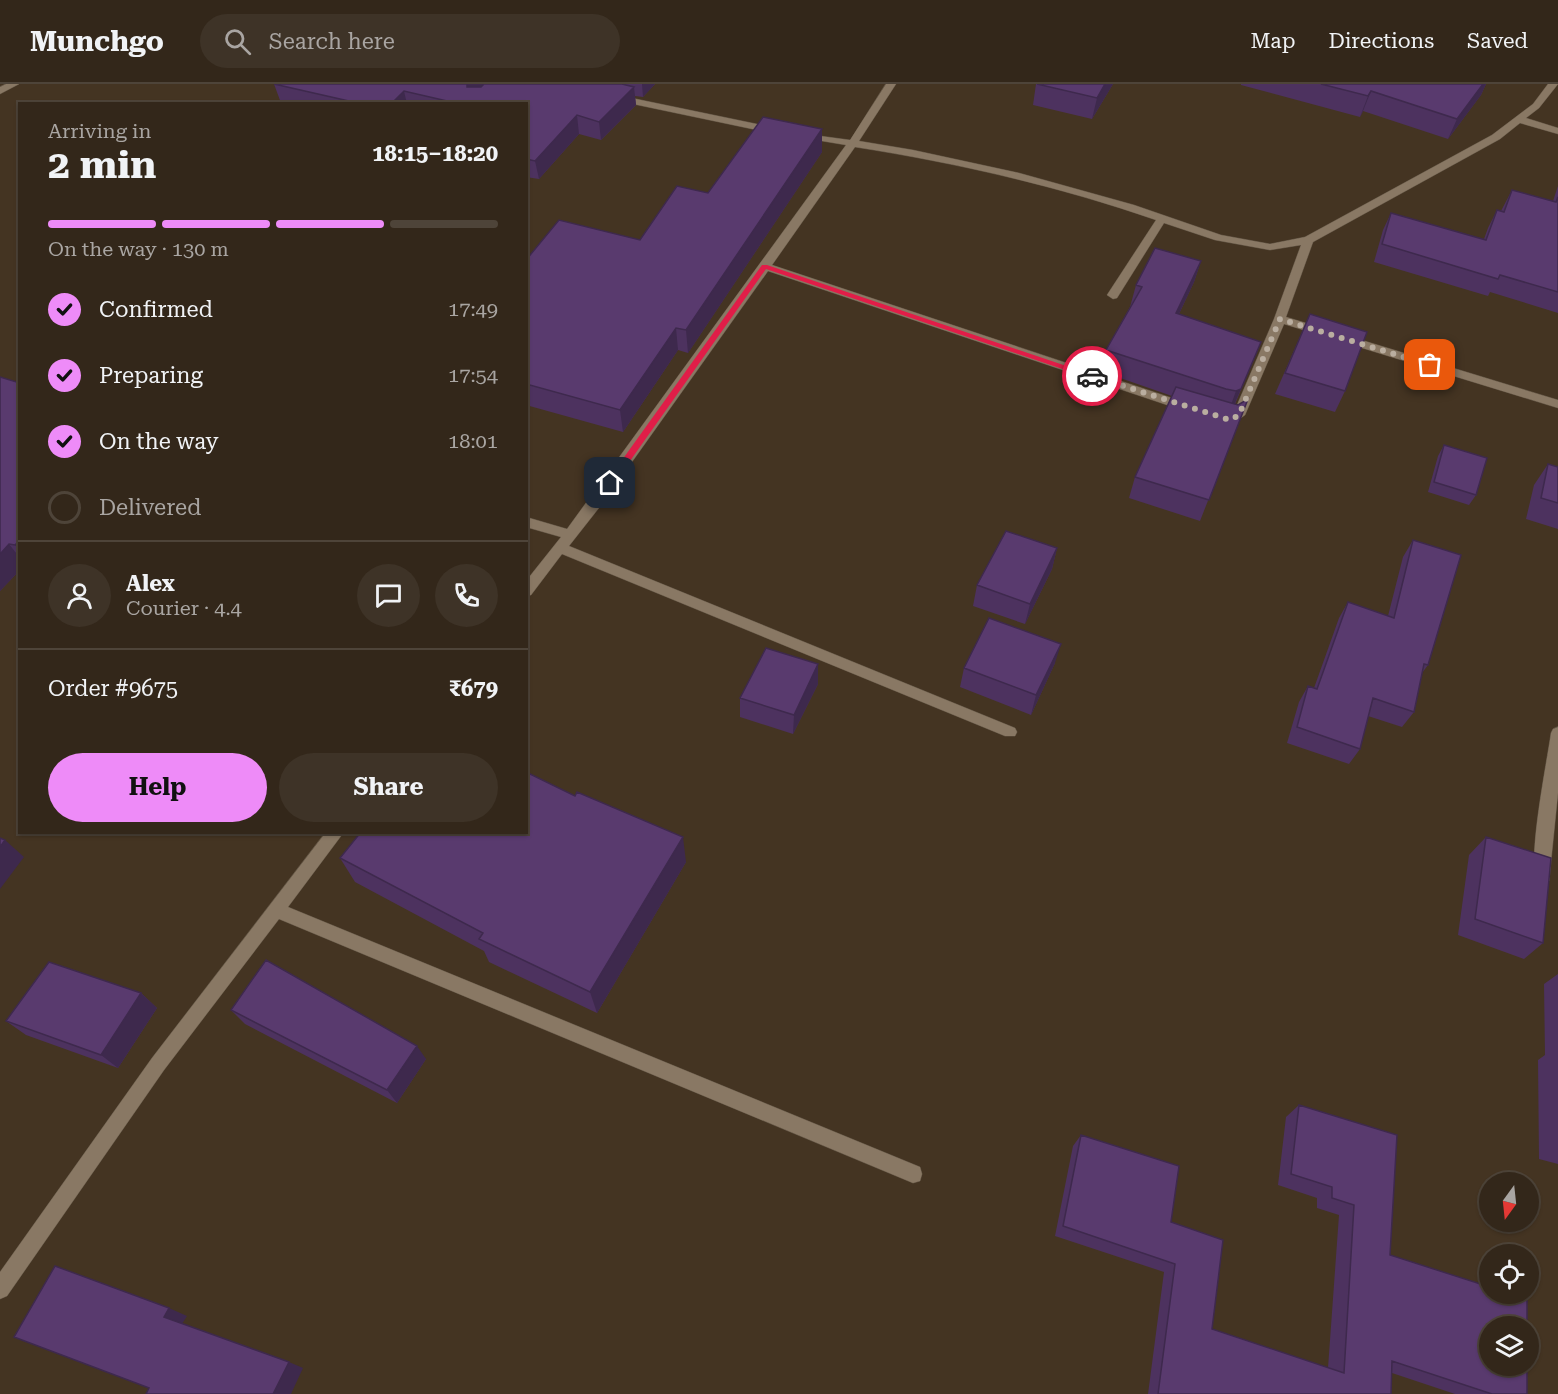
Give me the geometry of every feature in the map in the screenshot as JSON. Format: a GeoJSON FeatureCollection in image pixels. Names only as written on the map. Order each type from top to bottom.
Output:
{"type":"FeatureCollection","features":[{"type":"Feature","properties":{"kind":"street"},"geometry":{"type":"LineString","coordinates":[[0,91],[14,84]]}},
{"type":"Feature","properties":{"kind":"street"},"geometry":{"type":"LineString","coordinates":[[528,588],[571,535],[765,266],[853,143],[891,84]]}},
{"type":"Feature","properties":{"kind":"street"},"geometry":{"type":"LineString","coordinates":[[796,134],[1015,175],[1162,218],[1219,238],[1270,247],[1308,240],[1496,137],[1536,106],[1552,84]]}},
{"type":"Feature","properties":{"kind":"street"},"geometry":{"type":"LineString","coordinates":[[608,95],[675,112],[784,132]]}},
{"type":"Feature","properties":{"kind":"street"},"geometry":{"type":"LineString","coordinates":[[1518,119],[1558,131]]}},
{"type":"Feature","properties":{"kind":"street"},"geometry":{"type":"LineString","coordinates":[[1113,295],[1162,218]]}},
{"type":"Feature","properties":{"kind":"street"},"geometry":{"type":"LineString","coordinates":[[1223,418],[1230,420],[1239,415],[1280,319],[1308,240]]}},
{"type":"Feature","properties":{"kind":"street"},"geometry":{"type":"LineString","coordinates":[[765,266],[1204,413]]}},
{"type":"Feature","properties":{"kind":"street"},"geometry":{"type":"LineString","coordinates":[[1280,319],[1558,404]]}},
{"type":"Feature","properties":{"kind":"street"},"geometry":{"type":"LineString","coordinates":[[528,523],[571,535]]}},
{"type":"Feature","properties":{"kind":"street"},"geometry":{"type":"LineString","coordinates":[[560,548],[1010,732]]}},
{"type":"Feature","properties":{"kind":"street"},"geometry":{"type":"LineString","coordinates":[[1543,892],[1543,849],[1553,812],[1558,733]]}},
{"type":"Feature","properties":{"kind":"street"},"geometry":{"type":"LineString","coordinates":[[0,1289],[158,1064],[334,834]]}},
{"type":"Feature","properties":{"kind":"street"},"geometry":{"type":"LineString","coordinates":[[276,910],[913,1174]]}},
{"type":"Feature","properties":{"kind":"building"},"geometry":{"type":"Polygon","coordinates":[[[274,84],[467,84],[467,87],[481,87],[484,84],[622,84],[634,87],[599,122],[577,115],[535,161],[528,159],[528,102],[451,102],[404,91],[393,102],[353,102],[274,84]]]}},
{"type":"Feature","properties":{"kind":"building"},"geometry":{"type":"Polygon","coordinates":[[[1037,84],[1105,84],[1097,98],[1037,84]]]}},
{"type":"Feature","properties":{"kind":"building"},"geometry":{"type":"Polygon","coordinates":[[[1321,84],[1483,84],[1457,119],[1371,91],[1368,96],[1321,84]]]}},
{"type":"Feature","properties":{"kind":"building"},"geometry":{"type":"Polygon","coordinates":[[[763,117],[822,129],[686,330],[676,328],[620,410],[528,385],[528,258],[559,220],[640,240],[677,186],[708,193],[763,117]]]}},
{"type":"Feature","properties":{"kind":"building"},"geometry":{"type":"Polygon","coordinates":[[[1512,190],[1556,202],[1558,197],[1558,292],[1500,275],[1498,279],[1382,244],[1391,213],[1486,240],[1497,210],[1504,212],[1512,190]]]}},
{"type":"Feature","properties":{"kind":"building"},"geometry":{"type":"Polygon","coordinates":[[[1155,248],[1201,261],[1176,313],[1261,342],[1241,389],[1236,391],[1226,389],[1106,350],[1142,287],[1136,285],[1155,248]]]}},
{"type":"Feature","properties":{"kind":"building"},"geometry":{"type":"Polygon","coordinates":[[[1310,314],[1367,332],[1345,391],[1285,373],[1310,314]]]}},
{"type":"Feature","properties":{"kind":"building"},"geometry":{"type":"Polygon","coordinates":[[[0,377],[18,382],[18,542],[15,545],[9,544],[0,554],[0,377]]]}},
{"type":"Feature","properties":{"kind":"building"},"geometry":{"type":"Polygon","coordinates":[[[1176,387],[1238,405],[1248,399],[1209,500],[1135,477],[1176,387]]]}},
{"type":"Feature","properties":{"kind":"building"},"geometry":{"type":"Polygon","coordinates":[[[1444,445],[1487,458],[1476,495],[1434,482],[1444,445]]]}},
{"type":"Feature","properties":{"kind":"building"},"geometry":{"type":"Polygon","coordinates":[[[1548,464],[1558,467],[1558,503],[1541,498],[1548,464]]]}},
{"type":"Feature","properties":{"kind":"building"},"geometry":{"type":"Polygon","coordinates":[[[1006,531],[1057,548],[1030,604],[977,585],[1006,531]]]}},
{"type":"Feature","properties":{"kind":"building"},"geometry":{"type":"Polygon","coordinates":[[[1413,540],[1461,555],[1428,665],[1424,664],[1414,712],[1373,698],[1360,749],[1297,727],[1308,686],[1317,689],[1348,602],[1394,618],[1413,540]]]}},
{"type":"Feature","properties":{"kind":"building"},"geometry":{"type":"Polygon","coordinates":[[[989,618],[1061,644],[1036,695],[964,668],[989,618]]]}},
{"type":"Feature","properties":{"kind":"building"},"geometry":{"type":"Polygon","coordinates":[[[766,648],[818,664],[794,715],[740,698],[766,648]]]}},
{"type":"Feature","properties":{"kind":"building"},"geometry":{"type":"Polygon","coordinates":[[[528,773],[575,796],[577,792],[683,837],[590,992],[479,939],[483,933],[340,858],[359,834],[528,834],[528,773]]]}},
{"type":"Feature","properties":{"kind":"building"},"geometry":{"type":"Polygon","coordinates":[[[1486,837],[1551,858],[1543,943],[1475,919],[1486,837]]]}},
{"type":"Feature","properties":{"kind":"building"},"geometry":{"type":"Polygon","coordinates":[[[266,960],[417,1046],[387,1090],[231,1010],[266,960]]]}},
{"type":"Feature","properties":{"kind":"building"},"geometry":{"type":"Polygon","coordinates":[[[49,962],[141,993],[101,1055],[6,1021],[49,962]]]}},
{"type":"Feature","properties":{"kind":"building"},"geometry":{"type":"Polygon","coordinates":[[[1299,1105],[1397,1135],[1390,1255],[1479,1283],[1479,1304],[1527,1304],[1527,1316],[1479,1316],[1479,1376],[1527,1376],[1527,1394],[1492,1394],[1392,1361],[1391,1394],[1158,1394],[1175,1264],[1063,1226],[1081,1135],[1179,1166],[1171,1222],[1223,1240],[1212,1329],[1344,1373],[1354,1205],[1332,1198],[1332,1187],[1291,1174],[1299,1105]]]}},
{"type":"Feature","properties":{"kind":"building"},"geometry":{"type":"Polygon","coordinates":[[[55,1266],[169,1308],[164,1317],[289,1362],[273,1394],[146,1394],[149,1388],[14,1337],[55,1266]]]}},
{"type":"Feature","properties":{"kind":"way so far"},"geometry":{"type":"LineString","coordinates":[[1092,376],[1230,420],[1239,415],[1280,319],[1430,365]]}},
{"type":"Feature","properties":{"kind":"route"},"geometry":{"type":"LineString","coordinates":[[610,483],[765,266],[1092,376]]}}]}
